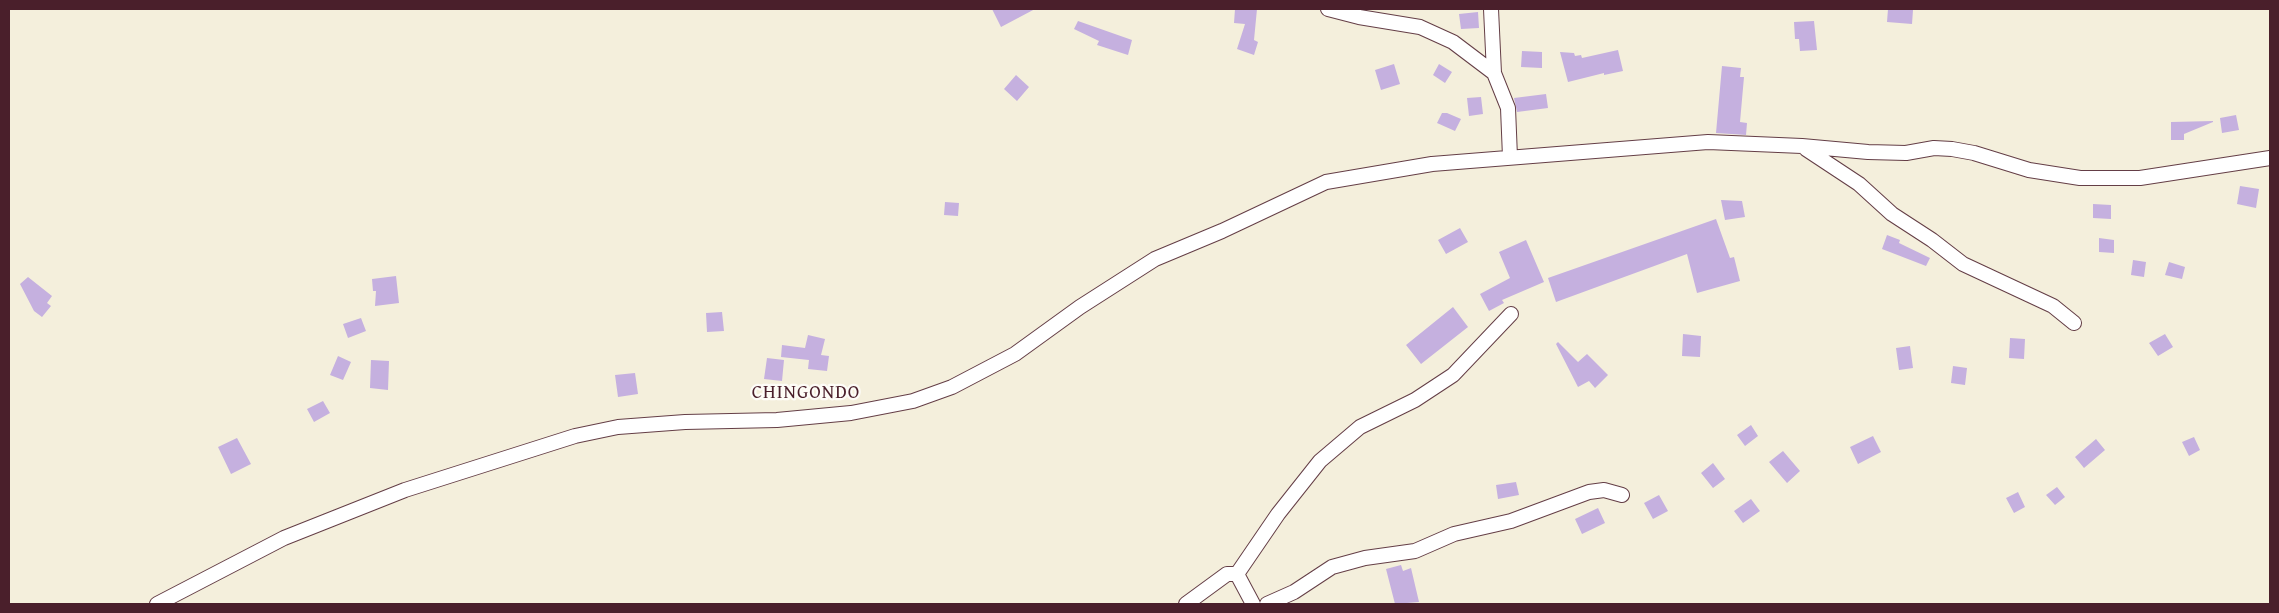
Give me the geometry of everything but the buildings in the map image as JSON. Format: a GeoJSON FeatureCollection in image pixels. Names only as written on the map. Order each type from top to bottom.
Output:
{"type":"FeatureCollection","features":[{"type":"Feature","properties":{"kind":"street"},"geometry":{"type":"LineString","coordinates":[[1328,9],[1359,17],[1420,27],[1453,42],[1494,72]]}},
{"type":"Feature","properties":{"kind":"street"},"geometry":{"type":"LineString","coordinates":[[1491,9],[1494,72],[1508,108],[1510,157]]}},
{"type":"Feature","properties":{"kind":"street"},"geometry":{"type":"LineString","coordinates":[[157,604],[292,534],[405,490],[575,436],[618,427],[675,422],[777,420],[851,414],[913,401],[952,387],[1015,354],[1080,307],[1155,259],[1326,182],[1432,164],[1708,142],[1802,146],[1868,152],[1906,152],[1934,148],[1952,149],[1974,152],[2029,170],[2080,178],[2140,178],[2270,158]]}},
{"type":"Feature","properties":{"kind":"street"},"geometry":{"type":"LineString","coordinates":[[1802,146],[1859,184],[1892,214],[1932,240],[1963,264],[2052,306],[2074,323]]}},
{"type":"Feature","properties":{"kind":"street"},"geometry":{"type":"LineString","coordinates":[[1237,574],[1278,514],[1320,461],[1360,427],[1415,400],[1453,375],[1511,314]]}},
{"type":"Feature","properties":{"kind":"street"},"geometry":{"type":"LineString","coordinates":[[1267,604],[1294,592],[1332,567],[1365,558],[1415,550],[1454,534],[1511,521],[1589,492],[1604,490],[1622,495]]}},
{"type":"Feature","properties":{"kind":"street"},"geometry":{"type":"LineString","coordinates":[[1186,604],[1227,574],[1237,574]]}},
{"type":"Feature","properties":{"kind":"street"},"geometry":{"type":"LineString","coordinates":[[1237,574],[1253,604]]}},
{"type":"Feature","properties":{"kind":"district","name":"CHINGONDO"},"geometry":{"type":"Point","coordinates":[806,393]}}]}
